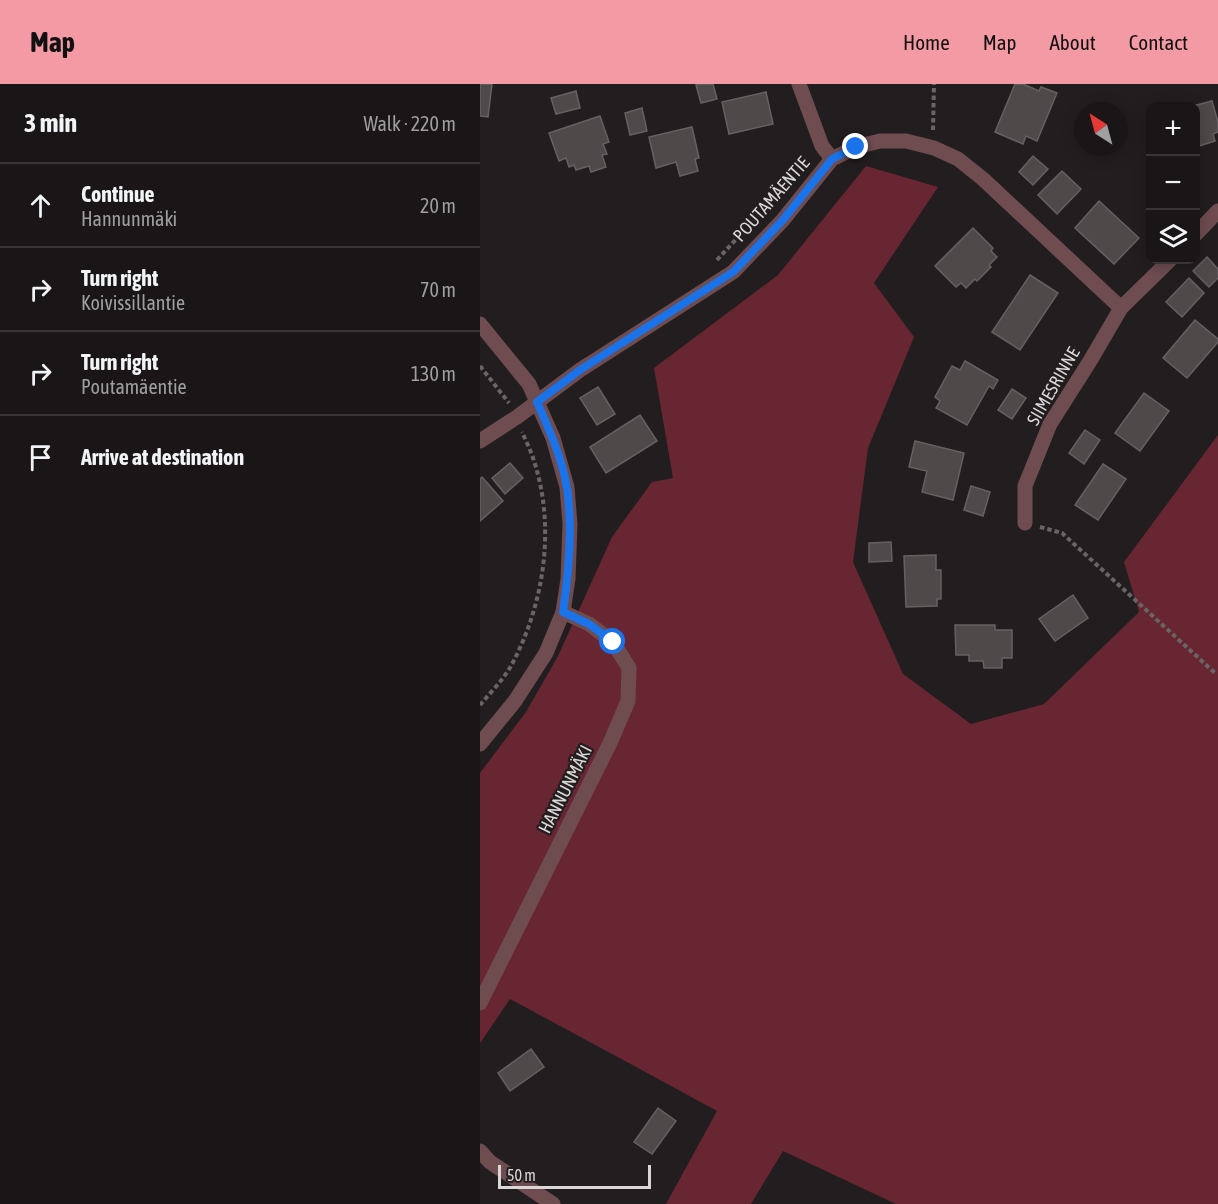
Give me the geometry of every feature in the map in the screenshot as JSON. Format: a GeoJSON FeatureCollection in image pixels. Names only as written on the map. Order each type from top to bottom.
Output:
{"type":"FeatureCollection","features":[{"type":"Feature","properties":{"kind":"street"},"geometry":{"type":"LineString","coordinates":[[800,84],[822,146],[832,159]]}},
{"type":"Feature","properties":{"kind":"street","name":"POUTAMÄENTIE"},"geometry":{"type":"LineString","coordinates":[[480,441],[517,417],[580,370],[733,272],[782,221],[832,159],[856,147],[880,141],[906,141],[934,148],[958,159],[983,179],[1121,308]]}},
{"type":"Feature","properties":{"kind":"street"},"geometry":{"type":"LineString","coordinates":[[1200,230],[1218,211]]}},
{"type":"Feature","properties":{"kind":"street","name":"SIIMESRINNE"},"geometry":{"type":"LineString","coordinates":[[1025,523],[1025,486],[1050,424],[1121,308],[1166,264]]}},
{"type":"Feature","properties":{"kind":"street"},"geometry":{"type":"LineString","coordinates":[[480,324],[529,384],[553,438],[567,487],[570,524],[568,579],[563,612],[546,653],[515,701],[480,744]]}},
{"type":"Feature","properties":{"kind":"street","name":"HANNUNMÄKI"},"geometry":{"type":"LineString","coordinates":[[480,1003],[610,743],[628,701],[629,668],[613,642],[589,624],[563,612]]}},
{"type":"Feature","properties":{"kind":"street"},"geometry":{"type":"LineString","coordinates":[[480,1151],[490,1162],[553,1204]]}},
{"type":"Feature","properties":{"kind":"path"},"geometry":{"type":"LineString","coordinates":[[934,84],[933,130],[942,136]]}},
{"type":"Feature","properties":{"kind":"path"},"geometry":{"type":"LineString","coordinates":[[713,264],[791,180]]}},
{"type":"Feature","properties":{"kind":"path"},"geometry":{"type":"LineString","coordinates":[[480,366],[507,400],[517,417],[535,462],[546,529],[537,601],[527,632],[510,668],[480,705]]}},
{"type":"Feature","properties":{"kind":"path"},"geometry":{"type":"LineString","coordinates":[[498,406],[529,384]]}},
{"type":"Feature","properties":{"kind":"path"},"geometry":{"type":"LineString","coordinates":[[1025,523],[1062,533],[1215,674]]}},
{"type":"Feature","properties":{"kind":"shaded area"},"geometry":{"type":"Polygon","coordinates":[[[866,166],[938,187],[874,283],[914,337],[868,448],[853,562],[903,674],[971,724],[1044,704],[1139,612],[1124,562],[1218,435],[1218,1204],[896,1204],[783,1151],[751,1204],[666,1204],[717,1111],[510,999],[480,1043],[480,773],[526,712],[558,656],[612,537],[652,482],[673,478],[654,368],[778,275],[866,166]]]}},
{"type":"Feature","properties":{"kind":"building"},"geometry":{"type":"Polygon","coordinates":[[[480,84],[492,84],[488,117],[480,116],[480,84]]]}},
{"type":"Feature","properties":{"kind":"building"},"geometry":{"type":"Polygon","coordinates":[[[713,84],[717,99],[701,103],[696,85],[713,84]]]}},
{"type":"Feature","properties":{"kind":"building"},"geometry":{"type":"Polygon","coordinates":[[[1015,84],[1023,84],[1039,91],[1041,87],[1057,93],[1037,141],[1026,136],[1023,144],[995,132],[1015,84]]]}},
{"type":"Feature","properties":{"kind":"building"},"geometry":{"type":"Polygon","coordinates":[[[576,91],[580,108],[556,114],[551,98],[576,91]]]}},
{"type":"Feature","properties":{"kind":"building"},"geometry":{"type":"Polygon","coordinates":[[[766,92],[773,124],[729,134],[722,102],[766,92]]]}},
{"type":"Feature","properties":{"kind":"building"},"geometry":{"type":"Polygon","coordinates":[[[1212,101],[1218,122],[1218,132],[1213,134],[1215,141],[1200,146],[1200,104],[1212,101]]]}},
{"type":"Feature","properties":{"kind":"building"},"geometry":{"type":"Polygon","coordinates":[[[642,108],[647,131],[630,135],[625,113],[642,108]]]}},
{"type":"Feature","properties":{"kind":"building"},"geometry":{"type":"Polygon","coordinates":[[[600,116],[609,142],[603,144],[607,154],[602,155],[606,167],[591,172],[589,166],[576,170],[574,165],[569,167],[566,158],[559,161],[549,133],[600,116]]]}},
{"type":"Feature","properties":{"kind":"building"},"geometry":{"type":"Polygon","coordinates":[[[692,127],[699,158],[695,159],[698,171],[680,176],[676,162],[656,168],[649,137],[692,127]]]}},
{"type":"Feature","properties":{"kind":"building"},"geometry":{"type":"Polygon","coordinates":[[[1033,156],[1048,169],[1033,185],[1019,172],[1033,156]]]}},
{"type":"Feature","properties":{"kind":"building"},"geometry":{"type":"Polygon","coordinates":[[[1062,171],[1081,189],[1057,214],[1038,195],[1062,171]]]}},
{"type":"Feature","properties":{"kind":"building"},"geometry":{"type":"Polygon","coordinates":[[[1099,201],[1139,238],[1114,264],[1075,228],[1099,201]]]}},
{"type":"Feature","properties":{"kind":"building"},"geometry":{"type":"Polygon","coordinates":[[[973,228],[993,248],[991,251],[997,257],[977,281],[975,279],[966,288],[961,283],[956,287],[935,266],[973,228]]]}},
{"type":"Feature","properties":{"kind":"building"},"geometry":{"type":"Polygon","coordinates":[[[1207,257],[1218,269],[1218,278],[1209,287],[1193,271],[1207,257]]]}},
{"type":"Feature","properties":{"kind":"building"},"geometry":{"type":"Polygon","coordinates":[[[1030,275],[1058,293],[1020,350],[992,332],[1030,275]]]}},
{"type":"Feature","properties":{"kind":"building"},"geometry":{"type":"Polygon","coordinates":[[[1189,278],[1204,293],[1182,317],[1166,302],[1189,278]]]}},
{"type":"Feature","properties":{"kind":"building"},"geometry":{"type":"Polygon","coordinates":[[[1195,320],[1218,339],[1218,342],[1187,378],[1163,358],[1195,320]]]}},
{"type":"Feature","properties":{"kind":"building"},"geometry":{"type":"Polygon","coordinates":[[[965,361],[998,380],[993,389],[989,386],[967,425],[936,408],[940,401],[935,397],[952,366],[960,370],[965,361]]]}},
{"type":"Feature","properties":{"kind":"building"},"geometry":{"type":"Polygon","coordinates":[[[598,387],[615,414],[597,425],[580,398],[598,387]]]}},
{"type":"Feature","properties":{"kind":"building"},"geometry":{"type":"Polygon","coordinates":[[[1012,389],[1026,398],[1012,419],[998,410],[1012,389]]]}},
{"type":"Feature","properties":{"kind":"building"},"geometry":{"type":"Polygon","coordinates":[[[1144,393],[1169,411],[1140,451],[1115,433],[1144,393]]]}},
{"type":"Feature","properties":{"kind":"building"},"geometry":{"type":"Polygon","coordinates":[[[640,415],[657,441],[606,473],[590,447],[640,415]]]}},
{"type":"Feature","properties":{"kind":"building"},"geometry":{"type":"Polygon","coordinates":[[[1085,430],[1100,440],[1084,464],[1069,453],[1085,430]]]}},
{"type":"Feature","properties":{"kind":"building"},"geometry":{"type":"Polygon","coordinates":[[[915,441],[964,453],[953,500],[922,492],[927,471],[909,467],[915,441]]]}},
{"type":"Feature","properties":{"kind":"building"},"geometry":{"type":"Polygon","coordinates":[[[510,463],[523,478],[505,494],[492,478],[510,463]]]}},
{"type":"Feature","properties":{"kind":"building"},"geometry":{"type":"Polygon","coordinates":[[[1103,464],[1126,479],[1098,520],[1075,505],[1103,464]]]}},
{"type":"Feature","properties":{"kind":"building"},"geometry":{"type":"Polygon","coordinates":[[[482,477],[503,501],[480,521],[480,479],[482,477]]]}},
{"type":"Feature","properties":{"kind":"building"},"geometry":{"type":"Polygon","coordinates":[[[971,486],[990,492],[983,516],[964,510],[971,486]]]}},
{"type":"Feature","properties":{"kind":"building"},"geometry":{"type":"Polygon","coordinates":[[[891,542],[892,561],[869,562],[869,543],[891,542]]]}},
{"type":"Feature","properties":{"kind":"building"},"geometry":{"type":"Polygon","coordinates":[[[936,555],[936,570],[941,570],[941,599],[937,599],[937,606],[906,607],[904,556],[936,555]]]}},
{"type":"Feature","properties":{"kind":"building"},"geometry":{"type":"Polygon","coordinates":[[[1073,595],[1088,618],[1055,641],[1039,619],[1073,595]]]}},
{"type":"Feature","properties":{"kind":"building"},"geometry":{"type":"Polygon","coordinates":[[[955,625],[995,625],[995,630],[1012,630],[1012,658],[1002,658],[1002,668],[984,668],[983,661],[969,661],[969,655],[956,655],[955,625]]]}},
{"type":"Feature","properties":{"kind":"building"},"geometry":{"type":"Polygon","coordinates":[[[531,1049],[544,1067],[510,1091],[498,1073],[531,1049]]]}},
{"type":"Feature","properties":{"kind":"building"},"geometry":{"type":"Polygon","coordinates":[[[658,1108],[676,1121],[652,1154],[634,1142],[658,1108]]]}},
{"type":"Feature","properties":{"kind":"route"},"geometry":{"type":"LineString","coordinates":[[613,642],[589,624],[563,612],[568,579],[570,524],[567,487],[553,438],[537,402],[580,370],[733,272],[782,221],[832,159],[856,147]]}}]}
